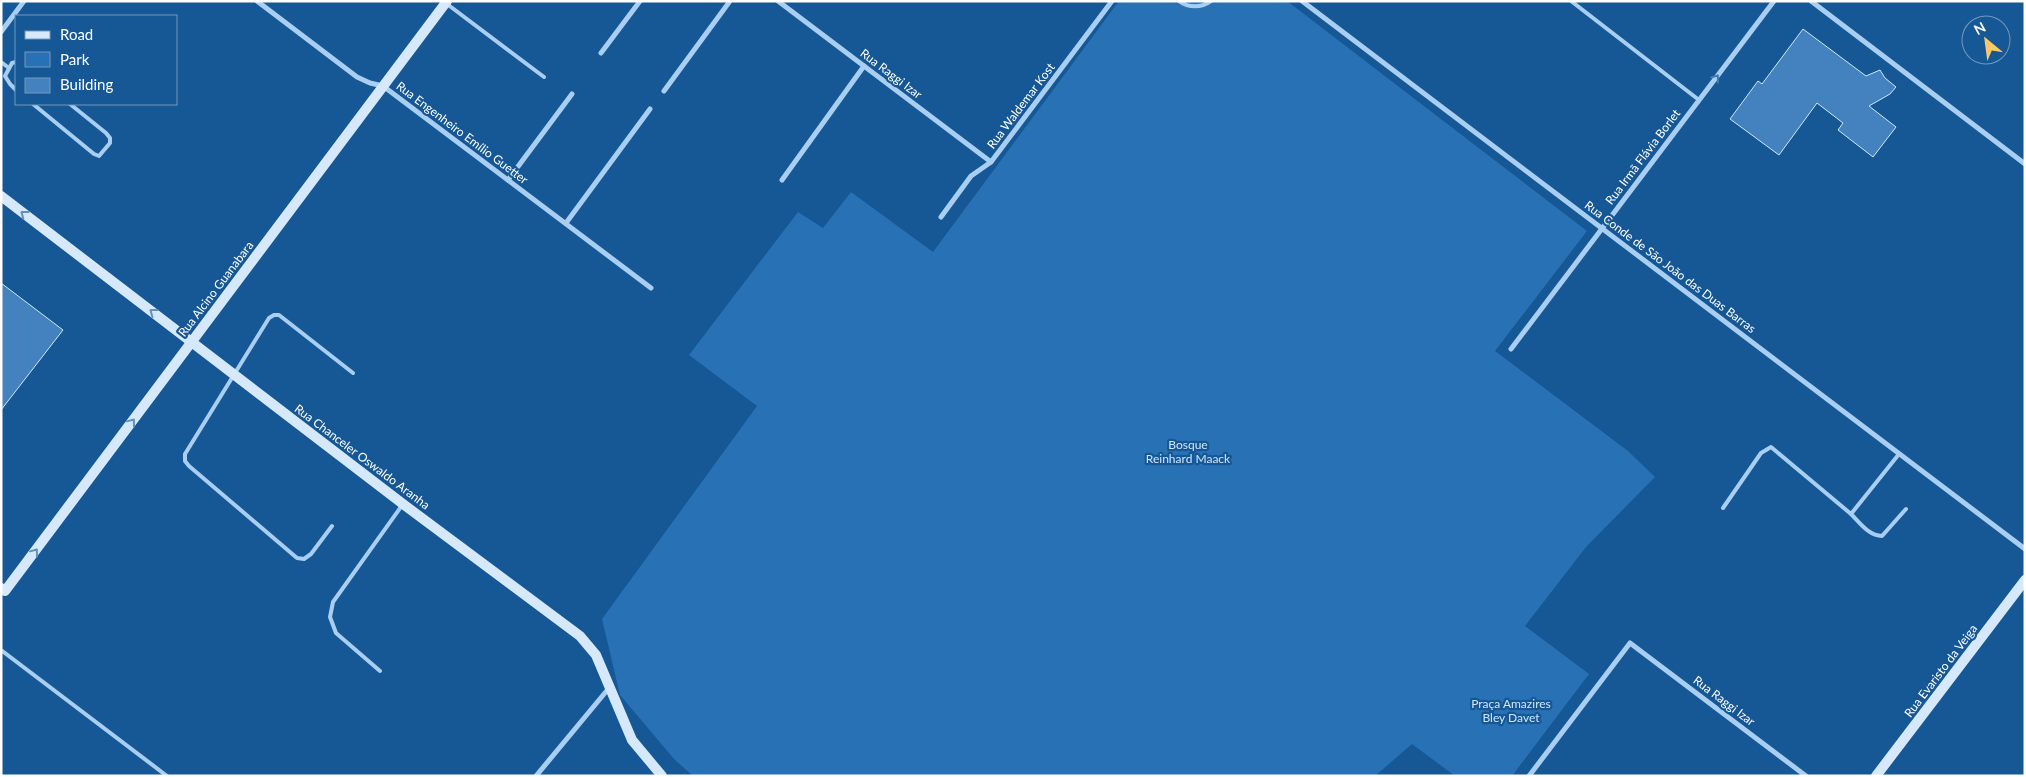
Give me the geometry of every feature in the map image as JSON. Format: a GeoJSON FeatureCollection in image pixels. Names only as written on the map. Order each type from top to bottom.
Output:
{"type":"FeatureCollection","features":[{"type":"Feature","properties":{"kind":"main road","name":"Rua Alcino Guanabara"},"geometry":{"type":"LineString","coordinates":[[3,592],[446,2]]}},
{"type":"Feature","properties":{"kind":"main road","name":"Rua Chanceler Oswaldo Aranha"},"geometry":{"type":"LineString","coordinates":[[1,196],[403,504],[580,636],[596,655],[632,740],[662,776]]}},
{"type":"Feature","properties":{"kind":"main road","name":"Rua Evaristo da Veiga"},"geometry":{"type":"LineString","coordinates":[[1876,776],[2025,580]]}},
{"type":"Feature","properties":{"kind":"street"},"geometry":{"type":"LineString","coordinates":[[1,32],[24,1]]}},
{"type":"Feature","properties":{"kind":"street","name":"Rua Engenheiro Emílio Guetter"},"geometry":{"type":"LineString","coordinates":[[257,1],[357,77],[383,86],[651,288]]}},
{"type":"Feature","properties":{"kind":"street"},"geometry":{"type":"LineString","coordinates":[[601,53],[640,1]]}},
{"type":"Feature","properties":{"kind":"street"},"geometry":{"type":"LineString","coordinates":[[664,91],[730,1]]}},
{"type":"Feature","properties":{"kind":"street","name":"Rua Raggi Izar"},"geometry":{"type":"LineString","coordinates":[[778,1],[991,162]]}},
{"type":"Feature","properties":{"kind":"street","name":"Rua Waldemar Kost"},"geometry":{"type":"LineString","coordinates":[[942,217],[971,176],[991,162],[1112,1]]}},
{"type":"Feature","properties":{"kind":"street","name":"Rua Conde de São João das Duas Barras"},"geometry":{"type":"LineString","coordinates":[[1302,1],[2025,550]]}},
{"type":"Feature","properties":{"kind":"street","name":"Rua Irmã Flávia Borlet"},"geometry":{"type":"LineString","coordinates":[[1511,349],[1774,1]]}},
{"type":"Feature","properties":{"kind":"street"},"geometry":{"type":"LineString","coordinates":[[1811,1],[2025,164]]}},
{"type":"Feature","properties":{"kind":"street"},"geometry":{"type":"LineString","coordinates":[[782,180],[864,66]]}},
{"type":"Feature","properties":{"kind":"street"},"geometry":{"type":"LineString","coordinates":[[508,180],[572,94]]}},
{"type":"Feature","properties":{"kind":"street"},"geometry":{"type":"LineString","coordinates":[[566,223],[650,109]]}},
{"type":"Feature","properties":{"kind":"street","name":"Rua Raggi Izar"},"geometry":{"type":"LineString","coordinates":[[1529,776],[1630,643],[1806,776]]}},
{"type":"Feature","properties":{"kind":"street"},"geometry":{"type":"LineString","coordinates":[[536,776],[609,688]]}},
{"type":"Feature","properties":{"kind":"lane"},"geometry":{"type":"LineString","coordinates":[[1179,1],[1184,5],[1193,7],[1206,5],[1212,1]]}},
{"type":"Feature","properties":{"kind":"lane"},"geometry":{"type":"LineString","coordinates":[[1570,1],[1699,100]]}},
{"type":"Feature","properties":{"kind":"lane"},"geometry":{"type":"LineString","coordinates":[[446,2],[544,77]]}},
{"type":"Feature","properties":{"kind":"lane"},"geometry":{"type":"LineString","coordinates":[[1,62],[9,68]]}},
{"type":"Feature","properties":{"kind":"lane"},"geometry":{"type":"LineString","coordinates":[[15,62],[12,63],[5,76],[6,80],[15,89]]}},
{"type":"Feature","properties":{"kind":"lane"},"geometry":{"type":"LineString","coordinates":[[34,105],[94,154],[99,156],[110,143],[110,138],[71,105]]}},
{"type":"Feature","properties":{"kind":"lane"},"geometry":{"type":"LineString","coordinates":[[332,526],[311,554],[304,559],[297,558],[185,461],[185,454],[235,376],[269,318],[274,315],[279,315],[353,374]]}},
{"type":"Feature","properties":{"kind":"lane"},"geometry":{"type":"LineString","coordinates":[[1723,508],[1761,453],[1770,447],[1876,536],[1882,536],[1906,509]]}},
{"type":"Feature","properties":{"kind":"lane"},"geometry":{"type":"LineString","coordinates":[[1851,514],[1898,454]]}},
{"type":"Feature","properties":{"kind":"lane"},"geometry":{"type":"LineString","coordinates":[[380,670],[336,632],[330,617],[333,602],[403,504]]}},
{"type":"Feature","properties":{"kind":"lane"},"geometry":{"type":"LineString","coordinates":[[1,650],[167,776]]}},
{"type":"Feature","properties":{"kind":"green space","name":"Bosque Reinhard Maack"},"geometry":{"type":"Polygon","coordinates":[[[1119,1],[1287,1],[1587,231],[1495,351],[1628,451],[1655,477],[1586,547],[1525,626],[1589,674],[1512,776],[1455,776],[1412,744],[1375,776],[693,776],[674,759],[620,695],[602,619],[757,406],[689,355],[798,212],[823,228],[851,192],[933,252],[1119,1]]]}},
{"type":"Feature","properties":{"kind":"building"},"geometry":{"type":"Polygon","coordinates":[[[1803,29],[1866,76],[1880,70],[1885,78],[1896,87],[1890,94],[1869,106],[1896,127],[1873,157],[1838,130],[1843,123],[1817,103],[1779,155],[1730,119],[1758,81],[1762,84],[1803,29]]]}},
{"type":"Feature","properties":{"kind":"building"},"geometry":{"type":"Polygon","coordinates":[[[1,283],[63,330],[1,410],[1,283]]]}},
{"type":"Feature","properties":{"kind":"park label","name":"Praça Amazires Bley Davet"},"geometry":{"type":"Point","coordinates":[1511,711]}}]}
